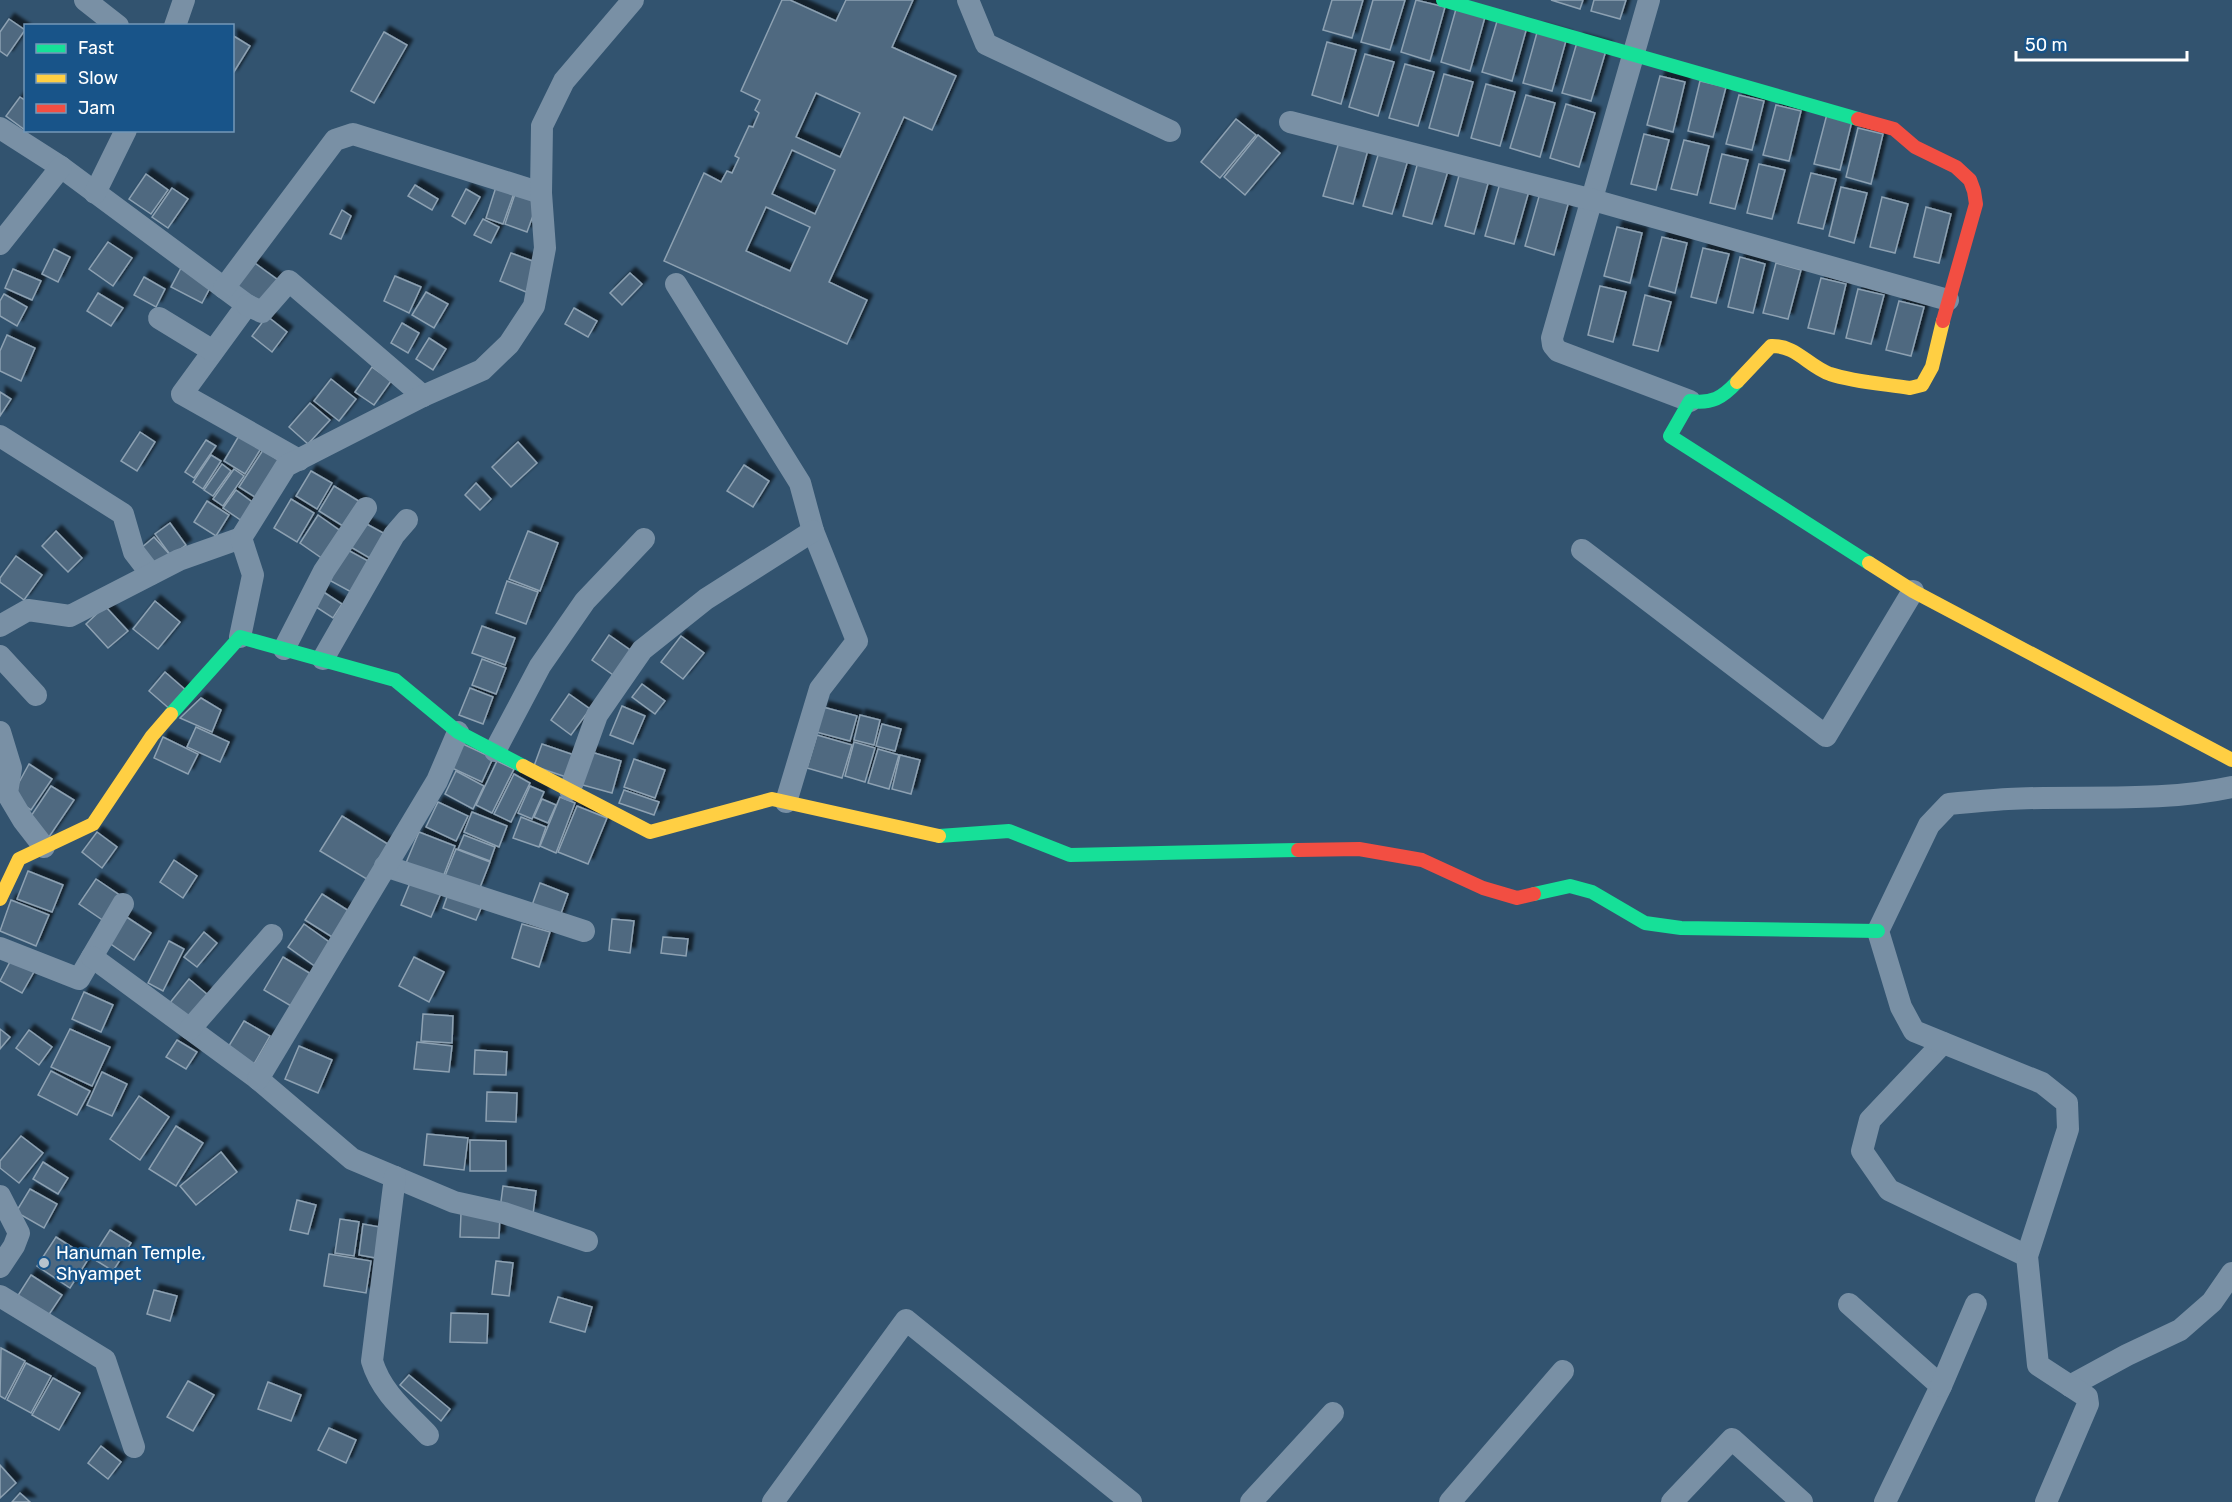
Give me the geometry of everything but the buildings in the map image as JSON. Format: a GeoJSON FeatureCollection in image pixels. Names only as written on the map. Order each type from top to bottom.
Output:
{"type":"FeatureCollection","features":[{"type":"Feature","properties":{"kind":"street"},"geometry":{"type":"LineString","coordinates":[[85,0],[115,24]]}},
{"type":"Feature","properties":{"kind":"street"},"geometry":{"type":"LineString","coordinates":[[176,24],[184,0]]}},
{"type":"Feature","properties":{"kind":"street"},"geometry":{"type":"LineString","coordinates":[[0,626],[28,610],[70,616],[179,560],[241,538],[286,466],[423,396],[482,370],[509,344],[534,306],[545,248],[541,193],[542,126],[564,81],[633,0]]}},
{"type":"Feature","properties":{"kind":"street"},"geometry":{"type":"LineString","coordinates":[[968,0],[986,44],[1170,131]]}},
{"type":"Feature","properties":{"kind":"street"},"geometry":{"type":"LineString","coordinates":[[1443,0],[1634,54],[1894,129],[1914,147],[1965,173],[1972,179],[1976,190],[1976,204],[1948,300],[1932,367],[1925,381],[1918,388],[1830,374],[1819,370],[1789,348],[1777,345],[1771,346],[1727,393],[1705,403],[1690,401],[1558,351],[1553,345],[1552,338],[1593,201],[1634,54],[1649,0]]}},
{"type":"Feature","properties":{"kind":"street"},"geometry":{"type":"LineString","coordinates":[[1290,122],[1593,201],[1948,300]]}},
{"type":"Feature","properties":{"kind":"street"},"geometry":{"type":"LineString","coordinates":[[0,128],[61,167],[247,305],[262,312],[289,281],[423,396]]}},
{"type":"Feature","properties":{"kind":"street"},"geometry":{"type":"LineString","coordinates":[[95,193],[125,132]]}},
{"type":"Feature","properties":{"kind":"street"},"geometry":{"type":"LineString","coordinates":[[224,288],[335,140],[353,134],[541,193]]}},
{"type":"Feature","properties":{"kind":"street"},"geometry":{"type":"LineString","coordinates":[[0,244],[61,167]]}},
{"type":"Feature","properties":{"kind":"street"},"geometry":{"type":"LineString","coordinates":[[676,284],[800,483],[813,531],[857,641],[819,689],[786,802]]}},
{"type":"Feature","properties":{"kind":"street"},"geometry":{"type":"LineString","coordinates":[[247,305],[182,394],[299,460]]}},
{"type":"Feature","properties":{"kind":"street"},"geometry":{"type":"LineString","coordinates":[[159,318],[213,351]]}},
{"type":"Feature","properties":{"kind":"street"},"geometry":{"type":"LineString","coordinates":[[1690,401],[1670,436],[1913,591],[2232,760]]}},
{"type":"Feature","properties":{"kind":"street"},"geometry":{"type":"LineString","coordinates":[[0,436],[123,514],[134,552],[151,574]]}},
{"type":"Feature","properties":{"kind":"street"},"geometry":{"type":"LineString","coordinates":[[284,649],[324,571],[366,508]]}},
{"type":"Feature","properties":{"kind":"street"},"geometry":{"type":"LineString","coordinates":[[323,660],[394,535],[407,520]]}},
{"type":"Feature","properties":{"kind":"street"},"geometry":{"type":"LineString","coordinates":[[570,790],[597,715],[642,650],[706,599],[813,531]]}},
{"type":"Feature","properties":{"kind":"street"},"geometry":{"type":"LineString","coordinates":[[0,899],[19,859],[93,824],[152,736],[240,637],[253,575],[241,538]]}},
{"type":"Feature","properties":{"kind":"street"},"geometry":{"type":"LineString","coordinates":[[495,751],[540,666],[585,601],[644,539]]}},
{"type":"Feature","properties":{"kind":"street"},"geometry":{"type":"LineString","coordinates":[[1582,550],[1826,736],[1913,591]]}},
{"type":"Feature","properties":{"kind":"street"},"geometry":{"type":"LineString","coordinates":[[240,637],[395,680],[458,732],[650,832],[772,799],[938,836],[1009,831],[1070,855],[1359,849],[1422,860],[1484,888],[1517,898],[1570,886],[1592,892],[1645,923],[1681,928],[1878,931]]}},
{"type":"Feature","properties":{"kind":"street"},"geometry":{"type":"LineString","coordinates":[[0,656],[36,695]]}},
{"type":"Feature","properties":{"kind":"street"},"geometry":{"type":"LineString","coordinates":[[0,732],[11,768],[8,793],[23,820],[44,847]]}},
{"type":"Feature","properties":{"kind":"street"},"geometry":{"type":"LineString","coordinates":[[258,1079],[437,781],[458,732]]}},
{"type":"Feature","properties":{"kind":"street"},"geometry":{"type":"LineString","coordinates":[[2046,1502],[2088,1404],[2087,1397],[2038,1365],[2026,1256],[2068,1129],[2067,1103],[2042,1083],[1914,1031],[1901,1007],[1878,931],[1929,825],[1949,804],[2008,799],[2201,794],[2232,787]]}},
{"type":"Feature","properties":{"kind":"street"},"geometry":{"type":"LineString","coordinates":[[385,866],[584,931]]}},
{"type":"Feature","properties":{"kind":"street"},"geometry":{"type":"LineString","coordinates":[[0,948],[79,979],[123,904]]}},
{"type":"Feature","properties":{"kind":"street"},"geometry":{"type":"LineString","coordinates":[[190,1029],[272,935]]}},
{"type":"Feature","properties":{"kind":"street"},"geometry":{"type":"LineString","coordinates":[[92,957],[258,1079],[352,1159],[454,1202],[504,1213],[587,1241]]}},
{"type":"Feature","properties":{"kind":"street"},"geometry":{"type":"LineString","coordinates":[[1943,1043],[1870,1120],[1862,1151],[1889,1190],[2026,1256]]}},
{"type":"Feature","properties":{"kind":"street"},"geometry":{"type":"LineString","coordinates":[[395,1177],[372,1361],[376,1378],[385,1390],[429,1435]]}},
{"type":"Feature","properties":{"kind":"street"},"geometry":{"type":"LineString","coordinates":[[0,1196],[19,1233],[14,1246],[0,1267]]}},
{"type":"Feature","properties":{"kind":"street"},"geometry":{"type":"LineString","coordinates":[[2070,1386],[2180,1330],[2212,1302],[2232,1273]]}},
{"type":"Feature","properties":{"kind":"street"},"geometry":{"type":"LineString","coordinates":[[0,1296],[105,1360],[134,1447]]}},
{"type":"Feature","properties":{"kind":"street"},"geometry":{"type":"LineString","coordinates":[[1849,1304],[1941,1386]]}},
{"type":"Feature","properties":{"kind":"street"},"geometry":{"type":"LineString","coordinates":[[1885,1502],[1941,1386],[1976,1304]]}},
{"type":"Feature","properties":{"kind":"street"},"geometry":{"type":"LineString","coordinates":[[773,1502],[906,1320],[1131,1502]]}},
{"type":"Feature","properties":{"kind":"street"},"geometry":{"type":"LineString","coordinates":[[1449,1502],[1563,1371]]}},
{"type":"Feature","properties":{"kind":"street"},"geometry":{"type":"LineString","coordinates":[[1251,1502],[1333,1413]]}},
{"type":"Feature","properties":{"kind":"street"},"geometry":{"type":"LineString","coordinates":[[1672,1502],[1732,1438],[1802,1502]]}},
{"type":"Feature","properties":{"kind":"traffic: fast"},"geometry":{"type":"LineString","coordinates":[[1443,0],[1858,119]]}},
{"type":"Feature","properties":{"kind":"traffic: fast"},"geometry":{"type":"LineString","coordinates":[[1737,382],[1716,399],[1705,402],[1690,401],[1670,436],[1869,563]]}},
{"type":"Feature","properties":{"kind":"traffic: fast"},"geometry":{"type":"LineString","coordinates":[[171,714],[240,637],[395,680],[458,732],[523,766]]}},
{"type":"Feature","properties":{"kind":"traffic: fast"},"geometry":{"type":"LineString","coordinates":[[939,836],[1009,831],[1070,855],[1298,850]]}},
{"type":"Feature","properties":{"kind":"traffic: fast"},"geometry":{"type":"LineString","coordinates":[[1534,894],[1570,886],[1592,892],[1645,923],[1681,928],[1878,931]]}},
{"type":"Feature","properties":{"kind":"traffic: slow"},"geometry":{"type":"LineString","coordinates":[[1737,382],[1771,346],[1795,352],[1822,370],[1839,377],[1910,388],[1922,385],[1932,367],[1943,321]]}},
{"type":"Feature","properties":{"kind":"traffic: slow"},"geometry":{"type":"LineString","coordinates":[[1869,563],[1913,591],[2232,760]]}},
{"type":"Feature","properties":{"kind":"traffic: slow"},"geometry":{"type":"LineString","coordinates":[[0,899],[19,859],[93,824],[152,736],[171,714]]}},
{"type":"Feature","properties":{"kind":"traffic: slow"},"geometry":{"type":"LineString","coordinates":[[523,766],[650,832],[772,799],[939,836]]}},
{"type":"Feature","properties":{"kind":"traffic: jam"},"geometry":{"type":"LineString","coordinates":[[1858,119],[1894,129],[1915,147],[1956,167],[1970,180],[1976,204],[1943,321]]}},
{"type":"Feature","properties":{"kind":"traffic: jam"},"geometry":{"type":"LineString","coordinates":[[1298,850],[1359,849],[1422,860],[1483,888],[1517,898],[1534,894]]}},
{"type":"Feature","properties":{"kind":"place","name":"Hanuman Temple, Shyampet"},"geometry":{"type":"Point","coordinates":[44,1263]}}]}
